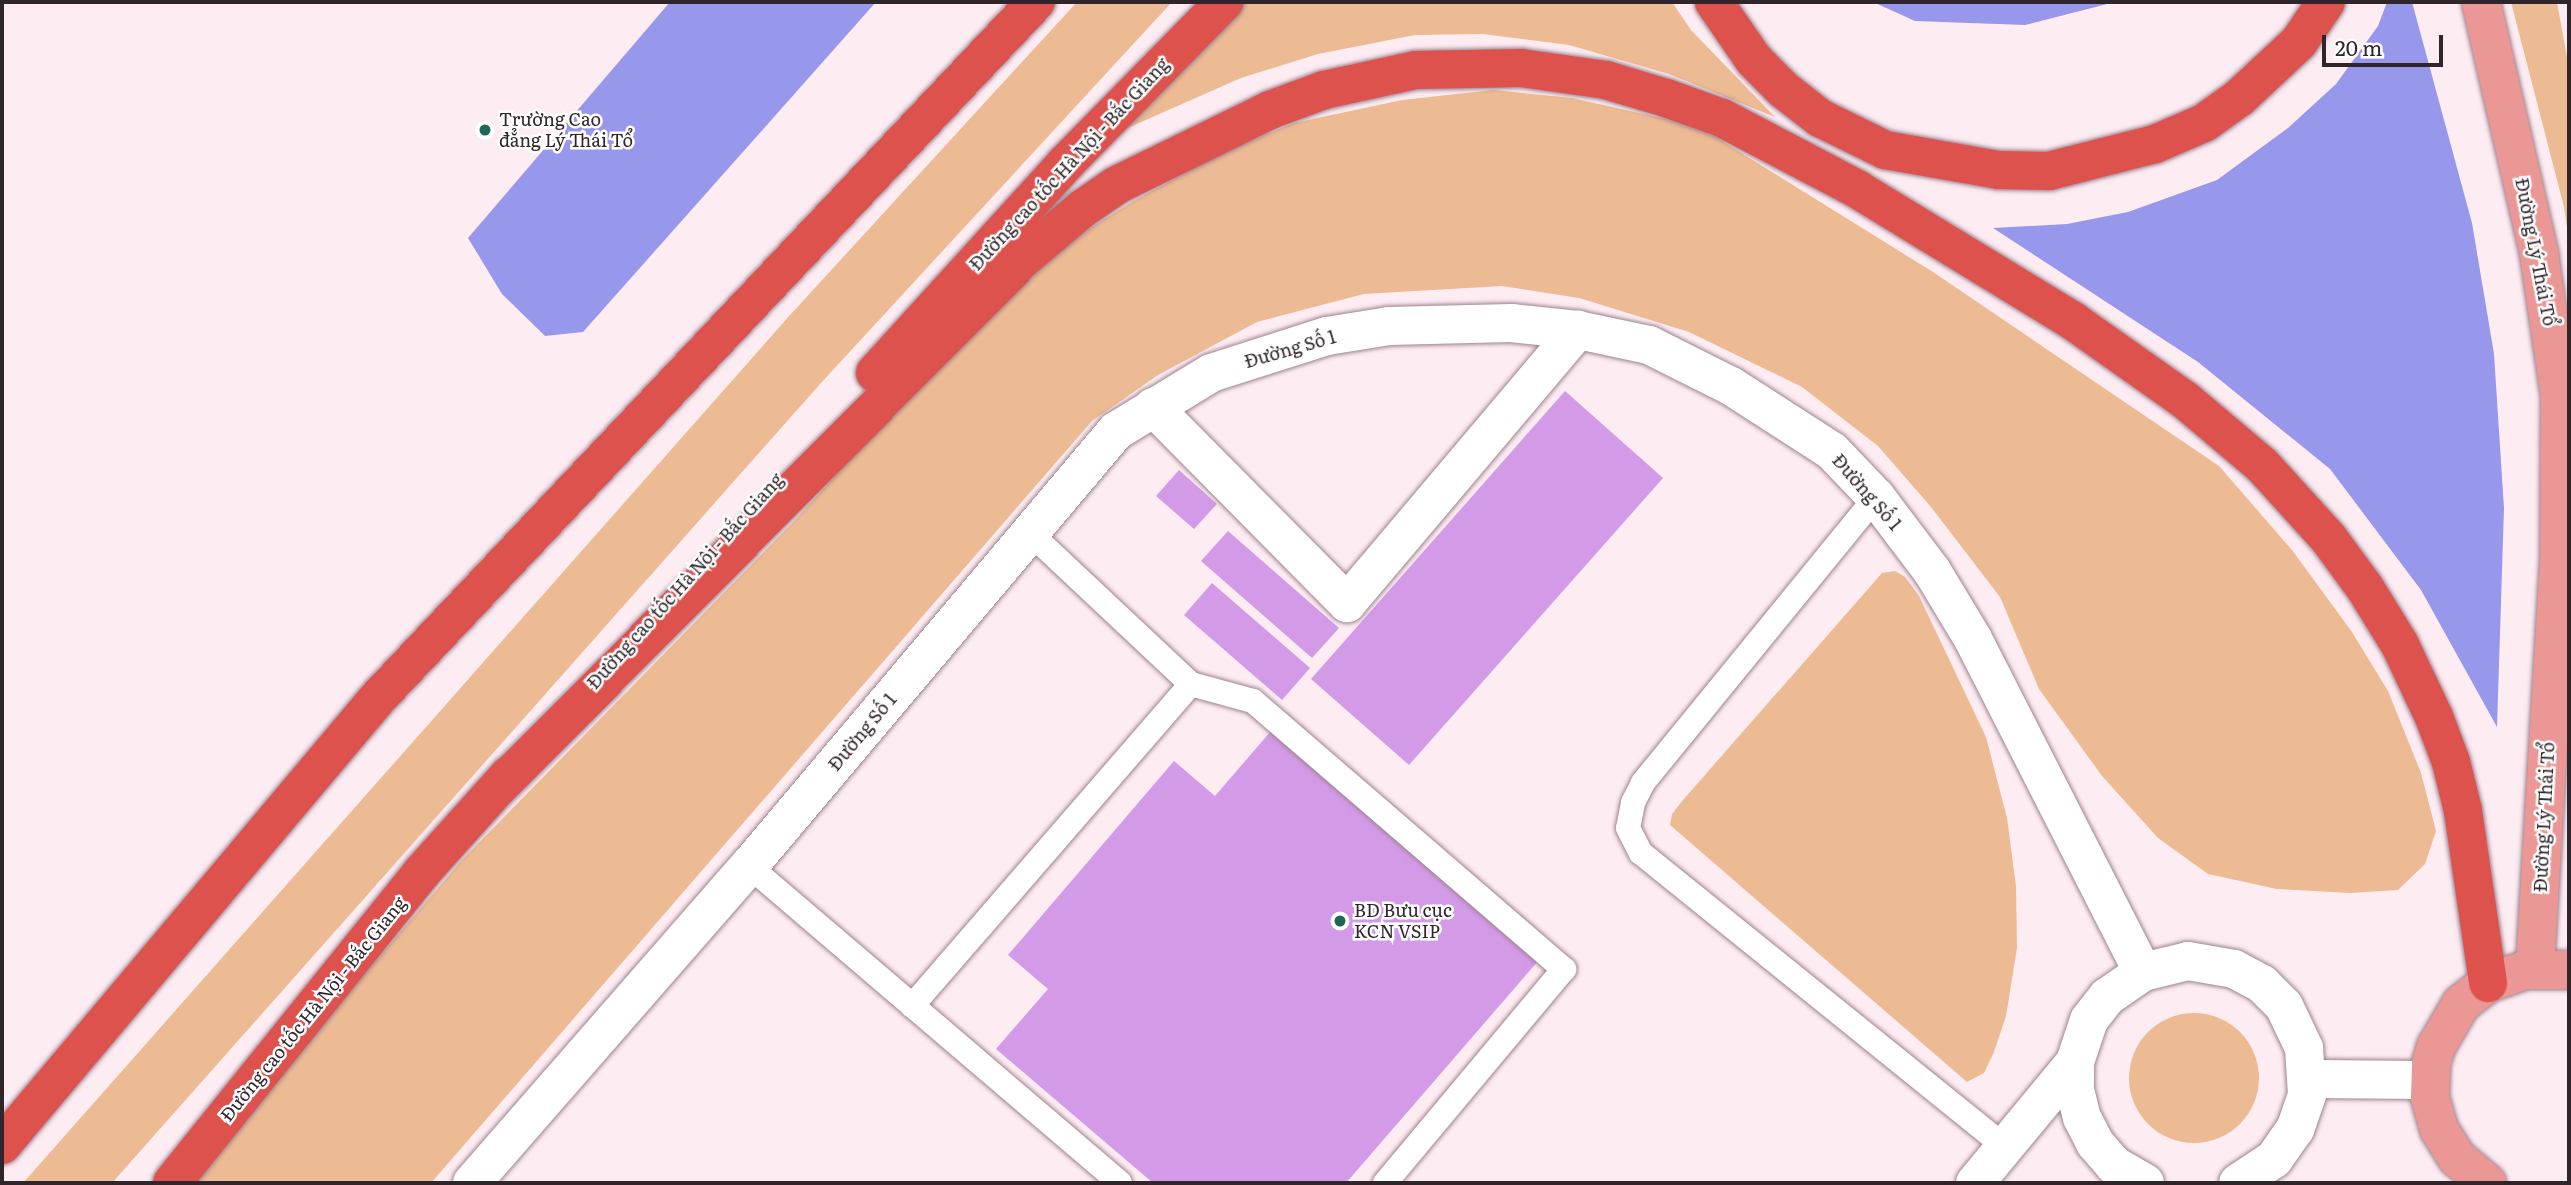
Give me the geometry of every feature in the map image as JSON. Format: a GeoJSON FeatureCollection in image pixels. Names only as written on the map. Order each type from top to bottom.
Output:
{"type":"FeatureCollection","features":[{"type":"Feature","properties":{"kind":"highway"},"geometry":{"type":"LineString","coordinates":[[665,398],[1002,2]]}},
{"type":"Feature","properties":{"kind":"highway"},"geometry":{"type":"LineString","coordinates":[[2,1145],[377,699],[665,398],[1036,2]]}},
{"type":"Feature","properties":{"kind":"highway","name":"Đường cao tốc Hà Nội - Bắc Giang"},"geometry":{"type":"LineString","coordinates":[[172,1183],[422,872],[1066,163],[1224,2]]}},
{"type":"Feature","properties":{"kind":"highway"},"geometry":{"type":"LineString","coordinates":[[1714,2],[1754,61],[1784,90],[1820,118],[1885,150],[1999,170],[2049,172],[2142,147],[2204,123],[2239,98],[2299,42],[2326,2]]}},
{"type":"Feature","properties":{"kind":"highway"},"geometry":{"type":"LineString","coordinates":[[492,794],[1024,258],[1082,209],[1117,185],[1270,110],[1324,90],[1416,71],[1521,68],[1606,80],[1722,118],[1857,189],[2073,321],[2185,400],[2262,465],[2329,540],[2365,588],[2385,617],[2426,698],[2451,762],[2463,811],[2488,983]]}},
{"type":"Feature","properties":{"kind":"main road","name":"Đường Lý Thái Tổ"},"geometry":{"type":"LineString","coordinates":[[2481,2],[2539,254],[2560,396],[2552,970]]}},
{"type":"Feature","properties":{"kind":"main road"},"geometry":{"type":"LineString","coordinates":[[2487,1183],[2463,1170],[2439,1129],[2430,1097],[2436,1047],[2446,1024],[2461,1004],[2488,983],[2552,970]]}},
{"type":"Feature","properties":{"kind":"street","name":"Đường Số 1"},"geometry":{"type":"LineString","coordinates":[[471,1183],[750,866],[1116,431],[1211,373],[1327,335],[1389,326],[1511,323],[1578,330],[1649,345],[1731,386],[1782,416],[1832,451],[1876,497],[1932,571],[1973,639],[2143,972]]}},
{"type":"Feature","properties":{"kind":"street"},"geometry":{"type":"LineString","coordinates":[[1153,407],[1347,603],[1578,330]]}},
{"type":"Feature","properties":{"kind":"street"},"geometry":{"type":"LineString","coordinates":[[2145,1183],[2114,1164],[2095,1143],[2082,1118],[2075,1090],[2076,1062],[2083,1034],[2097,1008],[2118,987],[2143,972],[2173,962],[2204,962],[2234,969],[2262,985],[2284,1006],[2304,1048],[2308,1080],[2302,1113],[2286,1145],[2261,1171],[2238,1183]]}},
{"type":"Feature","properties":{"kind":"street"},"geometry":{"type":"LineString","coordinates":[[1975,1183],[2076,1062]]}},
{"type":"Feature","properties":{"kind":"street"},"geometry":{"type":"LineString","coordinates":[[2308,1080],[2430,1080]]}},
{"type":"Feature","properties":{"kind":"lane"},"geometry":{"type":"LineString","coordinates":[[1876,497],[1643,783],[1633,803],[1628,828],[1641,853],[2006,1147]]}},
{"type":"Feature","properties":{"kind":"lane"},"geometry":{"type":"LineString","coordinates":[[1030,533],[1191,684],[1252,701],[1564,969],[1385,1183]]}},
{"type":"Feature","properties":{"kind":"lane"},"geometry":{"type":"LineString","coordinates":[[912,1006],[1191,684]]}},
{"type":"Feature","properties":{"kind":"lane"},"geometry":{"type":"LineString","coordinates":[[750,866],[1120,1183]]}},
{"type":"Feature","properties":{"kind":"shaded area"},"geometry":{"type":"Polygon","coordinates":[[[1077,2],[1172,2],[821,383],[112,1183],[23,1183],[791,314],[1077,2]]]}},
{"type":"Feature","properties":{"kind":"shaded area"},"geometry":{"type":"Polygon","coordinates":[[[1219,2],[1672,2],[1691,30],[1775,117],[1669,74],[1569,45],[1483,34],[1415,35],[1318,54],[1241,78],[1080,149],[1219,2]]]}},
{"type":"Feature","properties":{"kind":"shaded area"},"geometry":{"type":"Polygon","coordinates":[[[2511,2],[2557,2],[2569,68],[2569,241],[2564,207],[2511,2]]]}},
{"type":"Feature","properties":{"kind":"shaded area"},"geometry":{"type":"Polygon","coordinates":[[[1493,90],[1572,98],[1666,119],[1714,136],[1933,272],[2219,466],[2292,550],[2352,632],[2388,691],[2421,773],[2436,831],[2425,864],[2398,890],[2350,893],[2277,889],[2208,874],[2158,838],[2102,776],[2039,689],[2000,597],[1931,507],[1878,446],[1802,387],[1689,332],[1579,298],[1502,286],[1364,294],[1257,322],[1158,375],[1092,421],[431,1183],[196,1183],[311,1037],[462,860],[796,519],[982,315],[1032,272],[1092,227],[1132,202],[1224,152],[1294,123],[1402,100],[1493,90]]]}},
{"type":"Feature","properties":{"kind":"shaded area"},"geometry":{"type":"Polygon","coordinates":[[[1895,571],[1905,577],[1919,596],[1986,737],[2007,818],[2016,886],[2017,948],[2006,1016],[1994,1052],[1984,1073],[1967,1082],[1670,825],[1672,814],[1683,800],[1882,573],[1895,571]]]}},
{"type":"Feature","properties":{"kind":"shaded area"},"geometry":{"type":"Polygon","coordinates":[[[2194,1013],[2219,1017],[2240,1032],[2255,1053],[2259,1078],[2255,1103],[2240,1124],[2219,1139],[2194,1143],[2169,1139],[2148,1124],[2133,1103],[2129,1078],[2133,1053],[2148,1032],[2169,1017],[2194,1013]]]}},
{"type":"Feature","properties":{"kind":"water"},"geometry":{"type":"Polygon","coordinates":[[[670,2],[876,2],[583,332],[545,336],[502,294],[468,238],[670,2]]]}},
{"type":"Feature","properties":{"kind":"water"},"geometry":{"type":"Polygon","coordinates":[[[1873,2],[2115,2],[2025,25],[1915,21],[1873,2]]]}},
{"type":"Feature","properties":{"kind":"water"},"geometry":{"type":"Polygon","coordinates":[[[2387,2],[2412,2],[2472,223],[2494,354],[2504,508],[2497,727],[2421,590],[2330,469],[2198,362],[1993,228],[2067,224],[2128,212],[2217,180],[2288,128],[2336,84],[2378,26],[2387,2]]]}},
{"type":"Feature","properties":{"kind":"building"},"geometry":{"type":"Polygon","coordinates":[[[1565,391],[1663,478],[1409,765],[1311,679],[1565,391]]]}},
{"type":"Feature","properties":{"kind":"building"},"geometry":{"type":"Polygon","coordinates":[[[1179,470],[1217,504],[1194,529],[1156,496],[1179,470]]]}},
{"type":"Feature","properties":{"kind":"building"},"geometry":{"type":"Polygon","coordinates":[[[1228,531],[1339,628],[1312,658],[1201,561],[1228,531]]]}},
{"type":"Feature","properties":{"kind":"building"},"geometry":{"type":"Polygon","coordinates":[[[1212,583],[1310,668],[1282,700],[1184,615],[1212,583]]]}},
{"type":"Feature","properties":{"kind":"building"},"geometry":{"type":"Polygon","coordinates":[[[1271,731],[1539,960],[1346,1183],[1153,1183],[996,1049],[1048,989],[1008,955],[1174,761],[1215,796],[1271,731]]]}},
{"type":"Feature","properties":{"kind":"place","name":"Trường Cao đẳng Lý Thái Tổ"},"geometry":{"type":"Point","coordinates":[485,130]}},
{"type":"Feature","properties":{"kind":"place","name":"BD Bưu cục KCN VSIP"},"geometry":{"type":"Point","coordinates":[1340,921]}}]}
